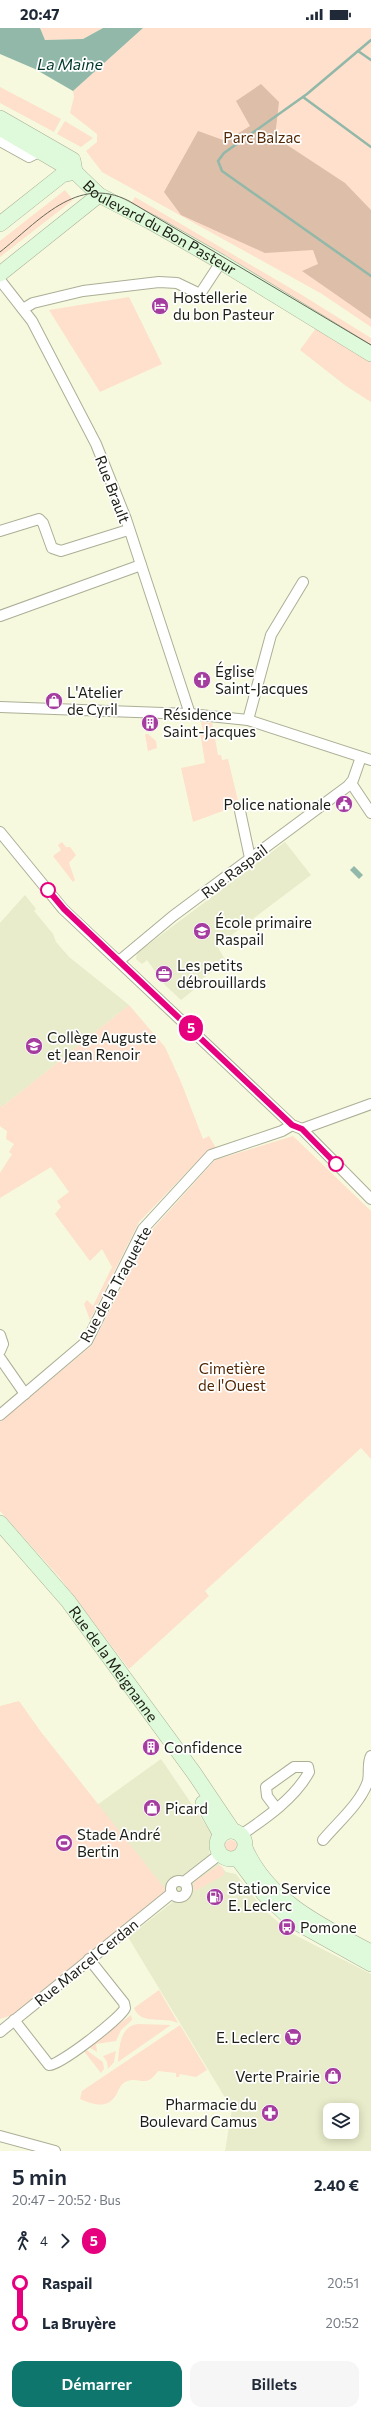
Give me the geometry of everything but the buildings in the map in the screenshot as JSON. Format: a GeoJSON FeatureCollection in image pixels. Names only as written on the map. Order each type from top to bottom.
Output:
{"type":"FeatureCollection","features":[{"type":"Feature","properties":{"kind":"main road","name":"Boulevard du Bon Pasteur"},"geometry":{"type":"LineString","coordinates":[[0,118],[73,160],[76,172]]}},
{"type":"Feature","properties":{"kind":"main road","name":"Boulevard du Bon Pasteur"},"geometry":{"type":"LineString","coordinates":[[0,128],[39,152],[76,172],[99,195],[221,262],[371,354]]}},
{"type":"Feature","properties":{"kind":"main road"},"geometry":{"type":"LineString","coordinates":[[0,224],[62,175],[76,172]]}},
{"type":"Feature","properties":{"kind":"main road"},"geometry":{"type":"LineString","coordinates":[[0,274],[99,195]]}},
{"type":"Feature","properties":{"kind":"main road","name":"Rue de la Meignanne"},"geometry":{"type":"LineString","coordinates":[[0,1523],[68,1601],[194,1773],[236,1842],[264,1894],[292,1920],[371,1964]]}},
{"type":"Feature","properties":{"kind":"main road","name":"Rue de la Meignanne"},"geometry":{"type":"LineString","coordinates":[[0,1539],[56,1602],[170,1752],[207,1808],[269,1883],[291,1906],[371,1952]]}},
{"type":"Feature","properties":{"kind":"main road"},"geometry":{"type":"LineString","coordinates":[[220,1854],[228,1859],[236,1842]]}},
{"type":"Feature","properties":{"kind":"street"},"geometry":{"type":"LineString","coordinates":[[0,141],[29,157],[39,152]]}},
{"type":"Feature","properties":{"kind":"street"},"geometry":{"type":"LineString","coordinates":[[22,309],[33,303],[83,291],[159,282],[176,283],[200,294],[221,262]]}},
{"type":"Feature","properties":{"kind":"street","name":"Rue Brault"},"geometry":{"type":"LineString","coordinates":[[0,280],[32,321],[89,428],[115,490],[190,714]]}},
{"type":"Feature","properties":{"kind":"street"},"geometry":{"type":"LineString","coordinates":[[0,531],[39,519],[43,523],[52,548],[61,551],[128,530]]}},
{"type":"Feature","properties":{"kind":"street"},"geometry":{"type":"LineString","coordinates":[[0,616],[141,565]]}},
{"type":"Feature","properties":{"kind":"street"},"geometry":{"type":"LineString","coordinates":[[248,720],[271,635],[303,582]]}},
{"type":"Feature","properties":{"kind":"street"},"geometry":{"type":"LineString","coordinates":[[0,707],[190,714],[248,720],[371,760]]}},
{"type":"Feature","properties":{"kind":"street"},"geometry":{"type":"LineString","coordinates":[[361,757],[351,783],[371,813]]}},
{"type":"Feature","properties":{"kind":"street","name":"Rue Raspail"},"geometry":{"type":"LineString","coordinates":[[119,961],[250,858],[351,783]]}},
{"type":"Feature","properties":{"kind":"street"},"geometry":{"type":"LineString","coordinates":[[240,811],[250,858]]}},
{"type":"Feature","properties":{"kind":"street"},"geometry":{"type":"LineString","coordinates":[[0,832],[64,909],[292,1125],[302,1129],[371,1198]]}},
{"type":"Feature","properties":{"kind":"street"},"geometry":{"type":"LineString","coordinates":[[302,1129],[371,1104]]}},
{"type":"Feature","properties":{"kind":"street","name":"Rue de la Traquette"},"geometry":{"type":"LineString","coordinates":[[0,1415],[87,1341],[143,1228],[211,1155],[282,1131],[292,1125]]}},
{"type":"Feature","properties":{"kind":"street"},"geometry":{"type":"LineString","coordinates":[[0,1335],[3,1344],[0,1351]]}},
{"type":"Feature","properties":{"kind":"street"},"geometry":{"type":"LineString","coordinates":[[0,1358],[25,1394]]}},
{"type":"Feature","properties":{"kind":"street"},"geometry":{"type":"LineString","coordinates":[[322,1840],[362,1793],[370,1780],[368,1761],[371,1756]]}},
{"type":"Feature","properties":{"kind":"street"},"geometry":{"type":"LineString","coordinates":[[236,1842],[276,1808],[302,1784],[310,1772],[308,1767],[294,1767],[266,1787],[267,1796],[276,1808]]}},
{"type":"Feature","properties":{"kind":"street","name":"Rue Marcel Cerdan"},"geometry":{"type":"LineString","coordinates":[[0,2032],[172,1893],[178,1897],[185,1894],[187,1887],[184,1882],[220,1854]]}},
{"type":"Feature","properties":{"kind":"street"},"geometry":{"type":"LineString","coordinates":[[14,2020],[48,2066],[56,2064],[83,2044],[125,2008],[124,2003],[89,1959]]}},
{"type":"Feature","properties":{"kind":"street"},"geometry":{"type":"LineString","coordinates":[[0,2136],[55,2151]]}},
{"type":"Feature","properties":{"kind":"shaded area","name":"École primaire Raspail"},"geometry":{"type":"Polygon","coordinates":[[[285,842],[311,875],[217,946],[226,961],[194,985],[196,988],[181,1000],[165,985],[147,960],[142,964],[136,959],[137,953],[285,842]]]}},
{"type":"Feature","properties":{"kind":"shaded area"},"geometry":{"type":"Polygon","coordinates":[[[25,895],[36,909],[34,911],[53,934],[56,942],[69,957],[129,1005],[2,1107],[0,1104],[0,923],[25,895]]]}},
{"type":"Feature","properties":{"kind":"shaded area"},"geometry":{"type":"Polygon","coordinates":[[[161,1759],[212,1834],[209,1853],[226,1872],[236,1874],[263,1909],[291,1933],[371,1974],[371,2151],[225,2151],[232,2109],[128,1937],[174,1901],[97,1805],[161,1759]]]}},
{"type":"Feature","properties":{"kind":"green space"},"geometry":{"type":"Polygon","coordinates":[[[40,28],[103,28],[83,39],[45,40],[40,28]]]}},
{"type":"Feature","properties":{"kind":"green space","name":"Parc Balzac"},"geometry":{"type":"Polygon","coordinates":[[[143,28],[371,28],[371,327],[322,294],[102,172],[86,151],[97,142],[97,134],[70,113],[74,97],[73,91],[143,28]]]}},
{"type":"Feature","properties":{"kind":"green space"},"geometry":{"type":"Polygon","coordinates":[[[261,84],[279,102],[275,137],[345,183],[371,210],[371,319],[302,271],[318,264],[313,250],[265,253],[181,215],[164,192],[198,131],[226,141],[250,126],[236,101],[261,84]]]}},
{"type":"Feature","properties":{"kind":"green space"},"geometry":{"type":"Polygon","coordinates":[[[0,87],[61,119],[54,132],[0,103],[0,87]]]}},
{"type":"Feature","properties":{"kind":"green space"},"geometry":{"type":"Polygon","coordinates":[[[65,121],[93,138],[81,147],[57,134],[65,121]]]}},
{"type":"Feature","properties":{"kind":"green space"},"geometry":{"type":"Polygon","coordinates":[[[65,190],[73,200],[0,257],[0,241],[65,190]]]}},
{"type":"Feature","properties":{"kind":"green space"},"geometry":{"type":"Polygon","coordinates":[[[135,197],[302,295],[371,338],[371,348],[131,204],[135,197]]]}},
{"type":"Feature","properties":{"kind":"green space"},"geometry":{"type":"Polygon","coordinates":[[[129,297],[162,364],[100,392],[49,310],[129,297]]]}},
{"type":"Feature","properties":{"kind":"green space"},"geometry":{"type":"Polygon","coordinates":[[[319,324],[371,358],[371,402],[346,386],[300,350],[319,324]]]}},
{"type":"Feature","properties":{"kind":"green space"},"geometry":{"type":"Polygon","coordinates":[[[201,722],[212,723],[218,755],[221,755],[222,760],[228,759],[239,805],[193,822],[181,768],[205,763],[200,732],[203,731],[201,722]]]}},
{"type":"Feature","properties":{"kind":"green space"},"geometry":{"type":"Polygon","coordinates":[[[145,734],[148,734],[156,741],[157,748],[148,751],[145,734]]]}},
{"type":"Feature","properties":{"kind":"green space"},"geometry":{"type":"Polygon","coordinates":[[[62,842],[66,847],[70,847],[76,855],[69,863],[75,880],[73,882],[53,856],[61,850],[58,845],[62,842]]]}},
{"type":"Feature","properties":{"kind":"green space"},"geometry":{"type":"Polygon","coordinates":[[[129,1005],[165,1047],[181,1082],[203,1139],[209,1136],[216,1148],[208,1150],[139,1222],[90,1320],[84,1304],[87,1300],[93,1306],[112,1267],[102,1249],[90,1261],[55,1214],[61,1207],[57,1201],[69,1192],[51,1167],[0,1198],[0,1173],[12,1154],[9,1152],[14,1144],[6,1139],[7,1131],[0,1126],[0,1104],[2,1107],[129,1005]]]}},
{"type":"Feature","properties":{"kind":"green space","name":"Cimetière de l'Ouest"},"geometry":{"type":"Polygon","coordinates":[[[293,1136],[371,1211],[371,1459],[361,1448],[205,1591],[209,1596],[129,1669],[60,1578],[0,1511],[0,1422],[92,1345],[149,1233],[215,1160],[293,1136]]]}},
{"type":"Feature","properties":{"kind":"green space","name":"Stade André Bertin"},"geometry":{"type":"Polygon","coordinates":[[[19,1701],[41,1732],[166,1890],[12,2015],[0,2019],[0,1706],[19,1701]]]}},
{"type":"Feature","properties":{"kind":"green space"},"geometry":{"type":"Polygon","coordinates":[[[231,1840],[235,1842],[237,1846],[235,1850],[231,1852],[227,1850],[225,1846],[227,1842],[231,1840]]]}},
{"type":"Feature","properties":{"kind":"green space"},"geometry":{"type":"Polygon","coordinates":[[[219,1865],[223,1868],[224,1875],[195,1891],[193,1885],[195,1881],[219,1865]]]}},
{"type":"Feature","properties":{"kind":"green space"},"geometry":{"type":"Polygon","coordinates":[[[159,1990],[178,2023],[172,2021],[147,2019],[137,2014],[134,2008],[159,1990]]]}},
{"type":"Feature","properties":{"kind":"green space"},"geometry":{"type":"Polygon","coordinates":[[[131,2015],[132,2020],[121,2030],[116,2041],[96,2044],[97,2052],[89,2047],[131,2015]]]}},
{"type":"Feature","properties":{"kind":"green space"},"geometry":{"type":"Polygon","coordinates":[[[133,2025],[171,2025],[118,2062],[120,2044],[124,2033],[133,2025]]]}},
{"type":"Feature","properties":{"kind":"green space"},"geometry":{"type":"Polygon","coordinates":[[[180,2025],[207,2070],[196,2077],[180,2074],[179,2077],[176,2077],[176,2073],[158,2071],[153,2077],[146,2081],[130,2080],[123,2083],[112,2100],[104,2104],[89,2103],[80,2099],[82,2091],[180,2025]]]}},
{"type":"Feature","properties":{"kind":"green space"},"geometry":{"type":"Polygon","coordinates":[[[85,2049],[103,2062],[104,2069],[101,2073],[83,2050],[85,2049]]]}},
{"type":"Feature","properties":{"kind":"green space"},"geometry":{"type":"Polygon","coordinates":[[[116,2051],[114,2062],[108,2069],[107,2062],[103,2056],[116,2051]]]}},
{"type":"Feature","properties":{"kind":"water","name":"La Maine"},"geometry":{"type":"Polygon","coordinates":[[[0,28],[40,28],[45,40],[83,39],[103,28],[143,28],[73,91],[35,69],[0,54],[0,28]]]}},
{"type":"Feature","properties":{"kind":"water"},"geometry":{"type":"Polygon","coordinates":[[[354,866],[363,875],[359,879],[350,870],[354,866]]]}},
{"type":"Feature","properties":{"kind":"waterway"},"geometry":{"type":"LineString","coordinates":[[371,40],[307,94],[224,153],[218,161],[222,171],[371,276]]}},
{"type":"Feature","properties":{"kind":"waterway"},"geometry":{"type":"LineString","coordinates":[[358,51],[371,60]]}},
{"type":"Feature","properties":{"kind":"waterway"},"geometry":{"type":"LineString","coordinates":[[303,97],[371,147]]}},
{"type":"Feature","properties":{"kind":"tram line"},"geometry":{"type":"LineString","coordinates":[[0,252],[59,205],[75,197],[92,193],[110,194],[129,201],[371,345]]}},
{"type":"Feature","properties":{"kind":"bus line","name":"5"},"geometry":{"type":"LineString","coordinates":[[48,890],[73,918],[234,1068],[292,1125],[302,1129],[336,1164]]}},
{"type":"Feature","properties":{"kind":"place","name":"Hostellerie du bon Pasteur"},"geometry":{"type":"Point","coordinates":[160,306]}},
{"type":"Feature","properties":{"kind":"place","name":"Église Saint-Jacques"},"geometry":{"type":"Point","coordinates":[202,680]}},
{"type":"Feature","properties":{"kind":"place","name":"L'Atelier de Cyril"},"geometry":{"type":"Point","coordinates":[54,701]}},
{"type":"Feature","properties":{"kind":"place","name":"Résidence Saint-Jacques"},"geometry":{"type":"Point","coordinates":[150,723]}},
{"type":"Feature","properties":{"kind":"place","name":"Police nationale"},"geometry":{"type":"Point","coordinates":[344,804]}},
{"type":"Feature","properties":{"kind":"place","name":"École primaire Raspail"},"geometry":{"type":"Point","coordinates":[202,931]}},
{"type":"Feature","properties":{"kind":"place","name":"Les petits débrouillards"},"geometry":{"type":"Point","coordinates":[164,974]}},
{"type":"Feature","properties":{"kind":"place","name":"Collège Auguste et Jean Renoir"},"geometry":{"type":"Point","coordinates":[34,1046]}},
{"type":"Feature","properties":{"kind":"place","name":"Confidence"},"geometry":{"type":"Point","coordinates":[151,1747]}},
{"type":"Feature","properties":{"kind":"place","name":"Picard"},"geometry":{"type":"Point","coordinates":[152,1808]}},
{"type":"Feature","properties":{"kind":"place","name":"Stade André Bertin"},"geometry":{"type":"Point","coordinates":[64,1843]}},
{"type":"Feature","properties":{"kind":"place","name":"Station Service E. Leclerc"},"geometry":{"type":"Point","coordinates":[215,1897]}},
{"type":"Feature","properties":{"kind":"place","name":"Pomone"},"geometry":{"type":"Point","coordinates":[287,1927]}},
{"type":"Feature","properties":{"kind":"place","name":"E. Leclerc"},"geometry":{"type":"Point","coordinates":[293,2037]}},
{"type":"Feature","properties":{"kind":"place","name":"Verte Prairie"},"geometry":{"type":"Point","coordinates":[333,2076]}},
{"type":"Feature","properties":{"kind":"place","name":"Pharmacie du Boulevard Camus"},"geometry":{"type":"Point","coordinates":[270,2113]}}]}
